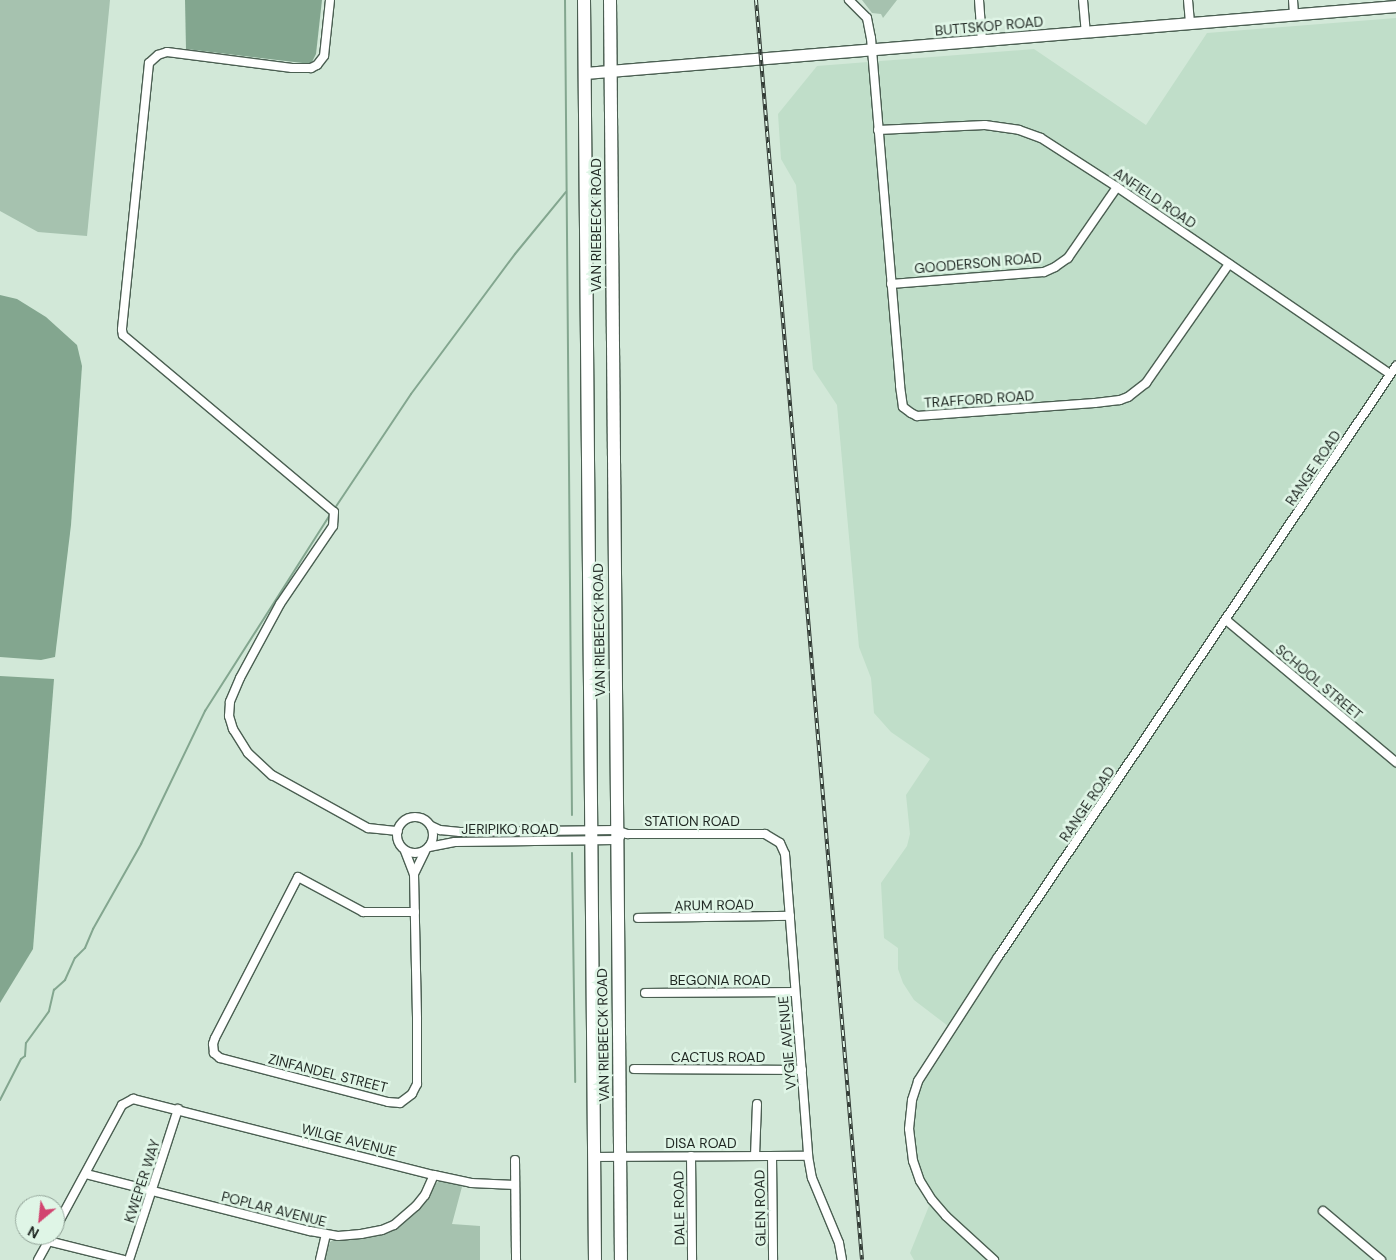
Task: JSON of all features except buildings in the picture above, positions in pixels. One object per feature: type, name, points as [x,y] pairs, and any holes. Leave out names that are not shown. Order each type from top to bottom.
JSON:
[{"type":"main road","name":"VAN RIEBEECK ROAD","points":[[584,0],[596,1260]]},
{"type":"main road","name":"VAN RIEBEECK ROAD","points":[[610,0],[620,1260]]},
{"type":"street","points":[[330,0],[324,56],[317,65],[311,68],[292,68],[167,52],[158,55],[148,63],[122,330],[123,335],[334,512],[333,526],[280,604],[240,678],[230,702],[230,716],[234,729],[248,753],[272,775],[368,828],[398,831]]},
{"type":"street","name":"TRAFFORD ROAD","points":[[849,0],[861,10],[868,22],[872,51],[891,284],[904,407],[917,416],[1095,403],[1120,400],[1128,397],[1146,383],[1229,264]]},
{"type":"street","points":[[979,0],[982,42]]},
{"type":"street","points":[[1083,0],[1086,33]]},
{"type":"street","points":[[1188,0],[1190,24]]},
{"type":"street","points":[[1293,0],[1294,15]]},
{"type":"street","name":"BUTTSKOP ROAD","points":[[585,73],[982,42],[1396,6]]},
{"type":"street","name":"ANFIELD ROAD","points":[[878,130],[985,125],[1019,130],[1052,144],[1390,374]]},
{"type":"street","name":"GOODERSON ROAD","points":[[891,284],[1044,272],[1068,258],[1117,187]]},
{"type":"street","name":"RANGE ROAD","points":[[994,1260],[946,1216],[932,1200],[920,1181],[912,1156],[909,1129],[910,1110],[918,1081],[998,957],[1396,366]]},
{"type":"street","name":"SCHOOL STREET","points":[[1226,620],[1396,762]]},
{"type":"street","points":[[414,817],[422,818],[431,826],[434,837],[427,849],[415,854],[405,850],[398,842],[398,831],[402,823],[414,817]]},
{"type":"street","name":"JERIPIKO ROAD","points":[[431,826],[440,830],[460,832],[592,835]]},
{"type":"street","name":"STATION ROAD","points":[[592,835],[760,834]]},
{"type":"street","name":"VYGIE AVENUE","points":[[760,834],[773,837],[784,850],[808,1156],[812,1178],[839,1242],[842,1260]]},
{"type":"street","name":"JERIPIKO ROAD","points":[[427,849],[454,842],[592,835]]},
{"type":"street","name":"ZINFANDEL STREET","points":[[414,874],[427,849]]},
{"type":"street","name":"ZINFANDEL STREET","points":[[405,850],[414,874],[415,912],[417,1084],[407,1099],[400,1103],[388,1102],[220,1058],[214,1053],[213,1044],[215,1038],[298,877],[363,912],[415,912]]},
{"type":"street","name":"ARUM ROAD","points":[[638,918],[790,916]]},
{"type":"street","name":"BEGONIA ROAD","points":[[645,993],[795,992]]},
{"type":"street","name":"CACTUS ROAD","points":[[634,1069],[802,1070]]},
{"type":"street","name":"WILGE AVENUE","points":[[65,1211],[124,1102],[133,1099],[434,1174],[471,1182],[515,1185]]},
{"type":"street","points":[[755,1156],[757,1104]]},
{"type":"street","name":"KWEPER WAY","points":[[128,1260],[178,1109]]},
{"type":"street","name":"DALE ROAD","points":[[691,1156],[692,1260]]},
{"type":"street","name":"GLEN ROAD","points":[[772,1156],[773,1260]]},
{"type":"street","name":"DISA ROAD","points":[[594,1157],[808,1156]]},
{"type":"street","points":[[515,1160],[516,1260]]},
{"type":"street","name":"POPLAR AVENUE","points":[[86,1174],[326,1235],[361,1234],[382,1230],[394,1225],[416,1206],[425,1195],[434,1174]]},
{"type":"street","points":[[1323,1211],[1381,1260]]},
{"type":"street","points":[[320,1260],[326,1235]]},
{"type":"street","points":[[65,1242],[124,1260]]},
{"type":"street","points":[[38,1260],[46,1245]]},
{"type":"shaded area","points":[[0,0],[110,0],[87,236],[38,232],[0,211]]},
{"type":"shaded area","points":[[185,0],[322,0],[316,54],[311,64],[186,49]]},
{"type":"shaded area","points":[[862,0],[897,0],[883,18],[881,14],[872,13]]},
{"type":"shaded area","points":[[1396,18],[1396,1260],[914,1260],[910,1253],[931,1201],[926,1193],[908,1134],[921,1072],[948,1026],[914,1000],[903,983],[898,969],[898,948],[884,938],[881,883],[907,846],[910,834],[906,795],[930,759],[891,732],[874,713],[871,678],[859,647],[837,405],[813,369],[796,185],[781,159],[778,114],[817,66],[1034,49],[1146,125],[1207,33]]},
{"type":"shaded area","points":[[0,295],[17,299],[46,317],[77,345],[82,366],[71,525],[55,657],[41,660],[0,657]]},
{"type":"shaded area","points":[[0,676],[54,679],[33,949],[0,1003]]},
{"type":"shaded area","points":[[441,1180],[463,1183],[452,1224],[480,1226],[480,1260],[324,1260],[330,1242],[335,1239],[363,1237],[380,1233],[424,1201],[435,1184]]},
{"type":"waterway","points":[[565,0],[572,815]]},
{"type":"waterway","points":[[335,508],[411,394],[515,254],[566,192]]},
{"type":"waterway","points":[[0,1100],[21,1059],[25,1056],[26,1043],[49,1011],[54,990],[65,980],[75,958],[85,948],[93,929],[141,844],[205,711],[331,513]]},
{"type":"waterway","points":[[572,853],[575,1082]]},
{"type":"railway","points":[[756,0],[862,1260]]}]
